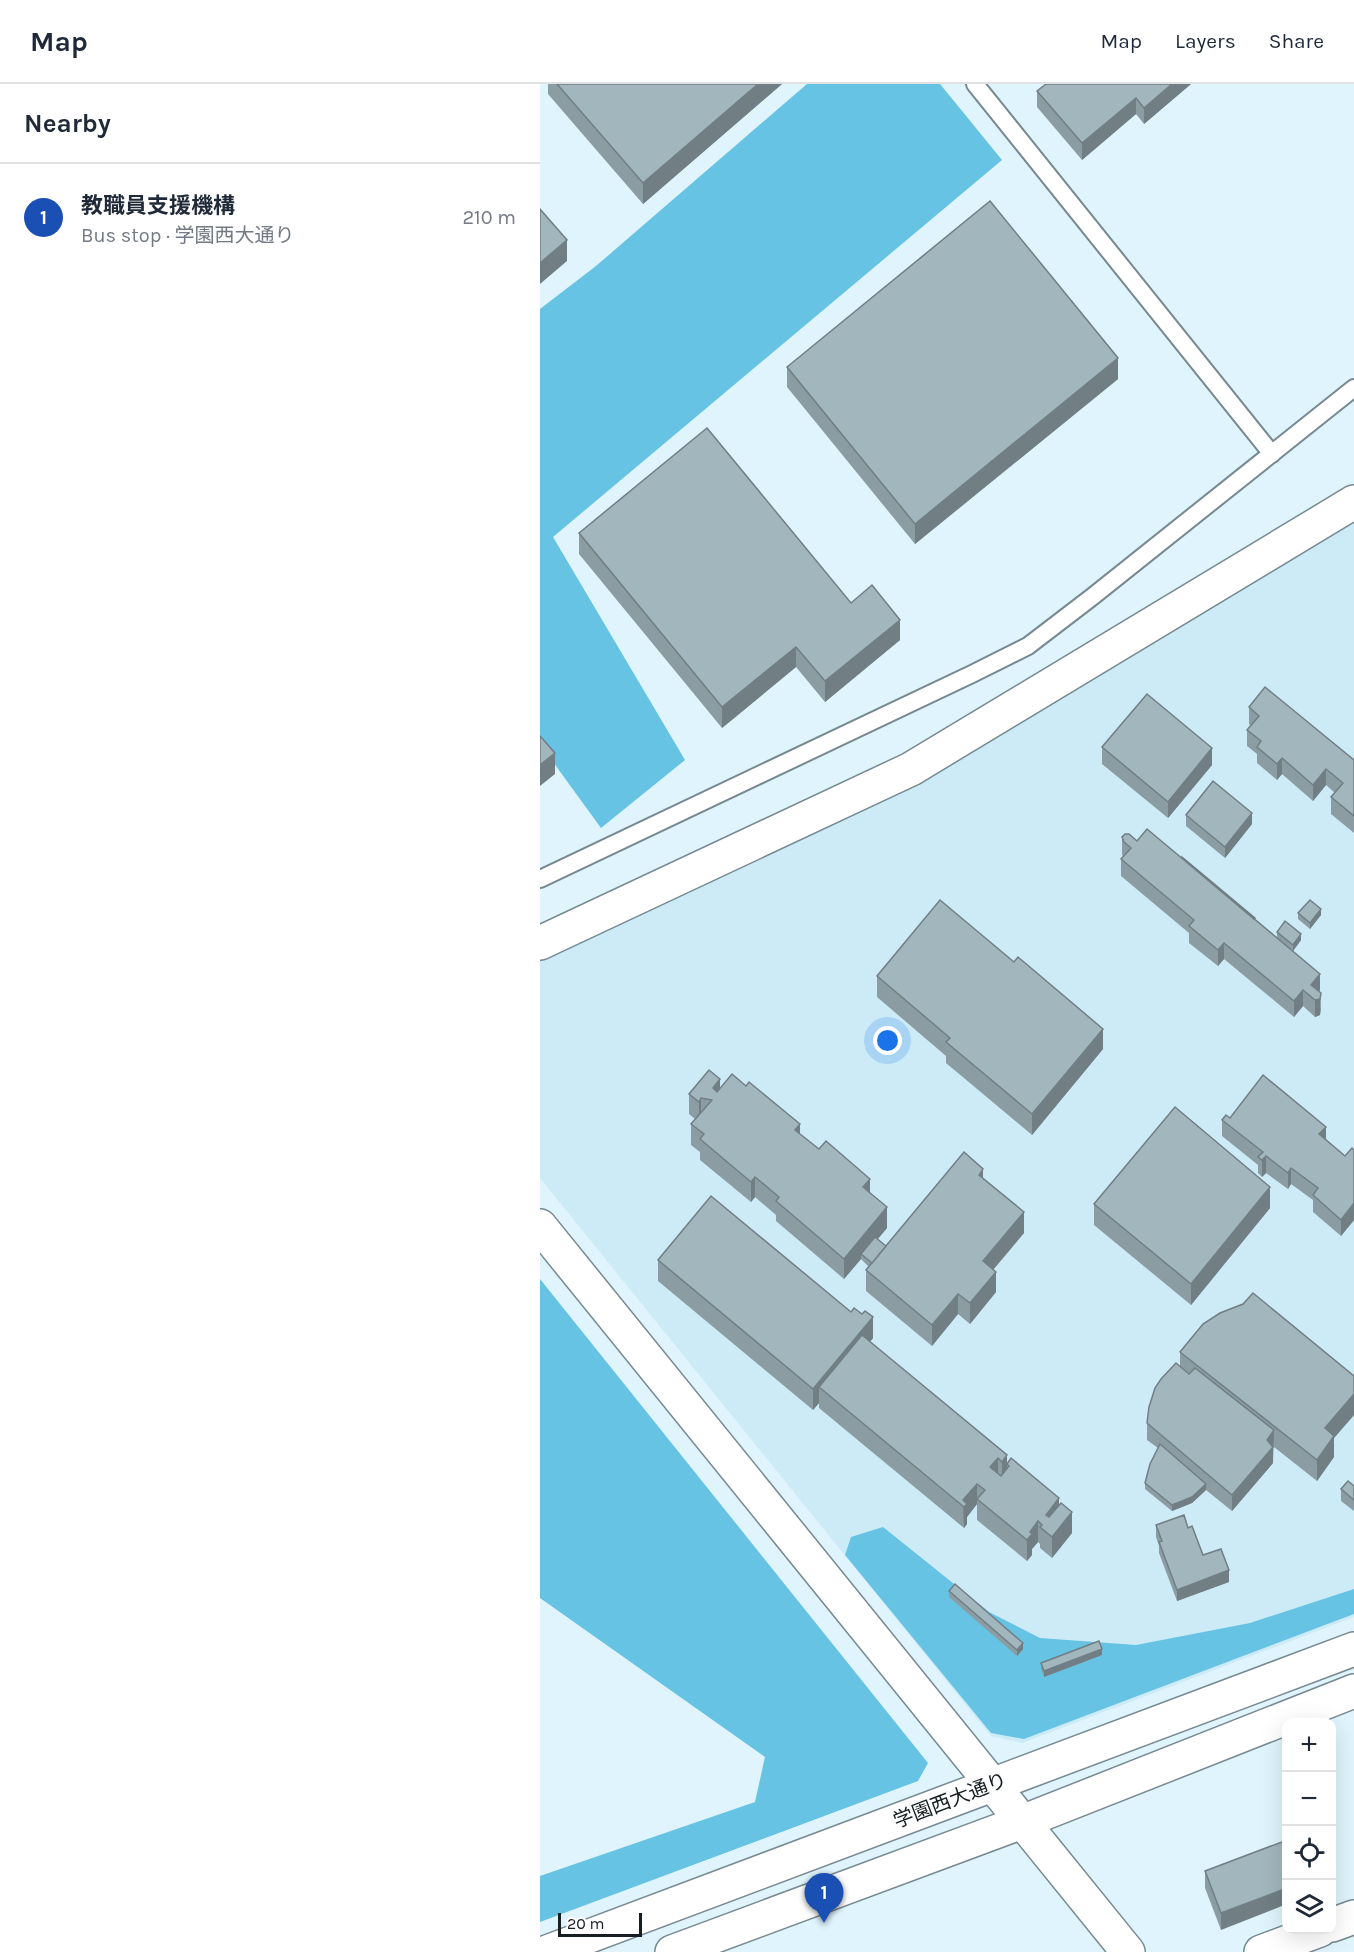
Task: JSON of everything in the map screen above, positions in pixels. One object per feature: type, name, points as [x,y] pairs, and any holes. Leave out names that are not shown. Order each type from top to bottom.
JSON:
[{"type":"main road","points":[[540,943],[911,769],[1354,502]]},
{"type":"main road","points":[[540,1226],[1128,1952]]},
{"type":"main road","name":"学園西大通り","points":[[547,1952],[1354,1649]]},
{"type":"main road","points":[[672,1952],[1022,1821],[1354,1691]]},
{"type":"main road","points":[[1336,1924],[1354,1917]]},
{"type":"main road","points":[[1261,1952],[1307,1934]]},
{"type":"lane","points":[[975,84],[1272,454]]},
{"type":"lane","points":[[540,879],[1028,646],[1354,388]]},
{"type":"shaded area","points":[[807,84],[940,84],[1002,160],[553,537],[685,760],[601,828],[540,744],[540,309],[596,266]]},
{"type":"shaded area","points":[[1354,519],[1354,1617],[1022,1743],[991,1736],[540,1178],[540,958]]},
{"type":"shaded area","points":[[540,1279],[928,1763],[918,1781],[540,1922],[540,1876],[755,1802],[765,1757],[540,1598]]},
{"type":"shaded area","points":[[883,1527],[989,1612],[1040,1638],[1136,1645],[1250,1623],[1354,1589],[1354,1614],[1024,1739],[991,1733],[845,1555],[851,1537]]},
{"type":"building","points":[[557,84],[758,84],[643,183]]},
{"type":"building","points":[[1046,84],[1172,84],[1144,108],[1136,98],[1082,143],[1037,91]]},
{"type":"building","points":[[990,201],[1118,358],[915,524],[787,367]]},
{"type":"building","points":[[540,209],[567,240],[540,263]]},
{"type":"building","points":[[707,428],[851,603],[872,585],[900,620],[825,681],[796,647],[722,707],[579,533]]},
{"type":"building","points":[[1265,687],[1354,760],[1354,816],[1331,797],[1343,783],[1326,769],[1313,785],[1282,758],[1277,764],[1257,747],[1261,741],[1247,730],[1259,716],[1249,707]]},
{"type":"building","points":[[1147,694],[1212,748],[1168,802],[1102,747]]},
{"type":"building","points":[[540,736],[555,753],[540,765]]},
{"type":"building","points":[[1213,781],[1252,813],[1225,847],[1186,815]]},
{"type":"building","points":[[1147,829],[1320,974],[1311,985],[1321,993],[1320,999],[1315,1000],[1303,990],[1294,1001],[1224,943],[1218,950],[1189,926],[1194,920],[1121,859],[1131,848],[1122,837],[1129,834],[1137,841]]},
{"type":"building","points":[[1182,857],[1255,918],[1254,919]]},
{"type":"building","points":[[940,900],[1014,962],[1018,957],[1103,1029],[1032,1114],[946,1042],[950,1038],[877,976]]},
{"type":"building","points":[[1310,900],[1321,909],[1310,923],[1298,913]]},
{"type":"building","points":[[1285,921],[1301,934],[1293,945],[1277,932]]},
{"type":"building","points":[[709,1070],[720,1079],[713,1088],[717,1092],[732,1074],[746,1086],[749,1082],[800,1124],[795,1130],[819,1149],[826,1141],[870,1179],[863,1187],[887,1207],[844,1259],[776,1201],[779,1197],[755,1177],[751,1182],[700,1139],[704,1134],[691,1124],[712,1100],[701,1098],[699,1102],[689,1094]]},
{"type":"building","points":[[1263,1075],[1326,1127],[1319,1134],[1345,1156],[1352,1148],[1354,1150],[1354,1203],[1341,1220],[1313,1195],[1318,1188],[1291,1168],[1288,1173],[1266,1156],[1262,1160],[1258,1157],[1263,1152],[1222,1120],[1226,1115],[1230,1118]]},
{"type":"building","points":[[1175,1107],[1270,1187],[1191,1284],[1094,1204]]},
{"type":"building","points":[[964,1152],[983,1169],[979,1175],[1024,1212],[983,1261],[996,1272],[970,1303],[958,1294],[932,1325],[866,1270]]},
{"type":"building","points":[[711,1196],[851,1312],[854,1308],[862,1314],[865,1311],[873,1317],[813,1389],[658,1260]]},
{"type":"building","points":[[875,1237],[886,1246],[872,1263],[861,1254]]},
{"type":"building","points":[[1253,1293],[1354,1376],[1354,1394],[1325,1428],[1334,1436],[1317,1460],[1180,1352],[1203,1324],[1220,1313],[1243,1304]]},
{"type":"building","points":[[862,1335],[1007,1455],[1002,1462],[998,1458],[990,1467],[1001,1476],[1009,1466],[1007,1464],[1011,1458],[1059,1498],[1046,1515],[1049,1517],[1061,1503],[1072,1512],[1052,1537],[1040,1527],[1042,1525],[1038,1521],[1027,1540],[977,1499],[985,1490],[977,1484],[963,1500],[967,1504],[964,1507],[819,1387]]},
{"type":"building","points":[[1176,1363],[1189,1374],[1195,1368],[1274,1430],[1267,1440],[1273,1447],[1232,1495],[1147,1423],[1155,1388]]},
{"type":"building","points":[[1160,1444],[1206,1484],[1192,1497],[1172,1505],[1145,1483],[1150,1464]]},
{"type":"building","points":[[1348,1481],[1354,1486],[1354,1500],[1341,1489]]},
{"type":"building","points":[[1184,1515],[1188,1528],[1192,1526],[1203,1555],[1221,1549],[1229,1570],[1177,1590],[1159,1542],[1162,1541],[1156,1525]]},
{"type":"building","points":[[955,1584],[1023,1643],[1017,1650],[949,1591]]},
{"type":"building","points":[[1099,1641],[1102,1649],[1044,1671],[1041,1663]]},
{"type":"building","points":[[1282,1842],[1282,1890],[1221,1913],[1205,1871]]},
{"type":"place","name":"教職員支援機構","points":[[824,1923]]}]
